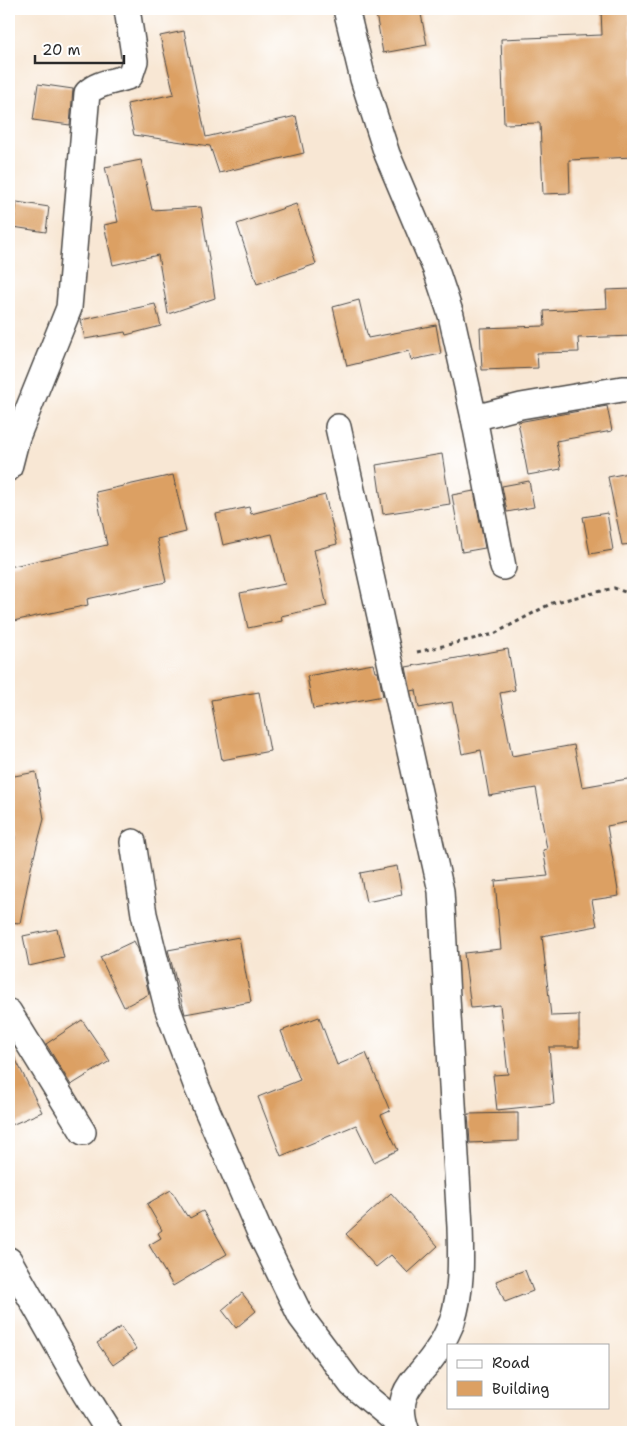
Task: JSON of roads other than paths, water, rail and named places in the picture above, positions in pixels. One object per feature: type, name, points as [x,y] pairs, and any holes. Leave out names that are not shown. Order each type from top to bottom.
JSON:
[{"type":"street","points":[[9,468],[17,437],[69,308],[87,93],[95,86],[118,81],[130,76],[135,61],[127,9]]},
{"type":"street","points":[[346,9],[363,79],[387,154],[436,270],[451,315],[474,418],[503,567]]},
{"type":"street","points":[[474,418],[521,406],[622,389],[633,389]]},
{"type":"street","points":[[338,427],[441,891],[461,1262],[458,1299],[451,1323],[438,1350],[413,1380],[405,1393],[400,1412],[406,1431]]},
{"type":"street","points":[[133,842],[144,914],[167,1007],[197,1087],[260,1233],[301,1317],[352,1384],[406,1431]]},
{"type":"street","points":[[9,1012],[84,1132]]},
{"type":"street","points":[[9,1260],[84,1392],[109,1432]]}]
